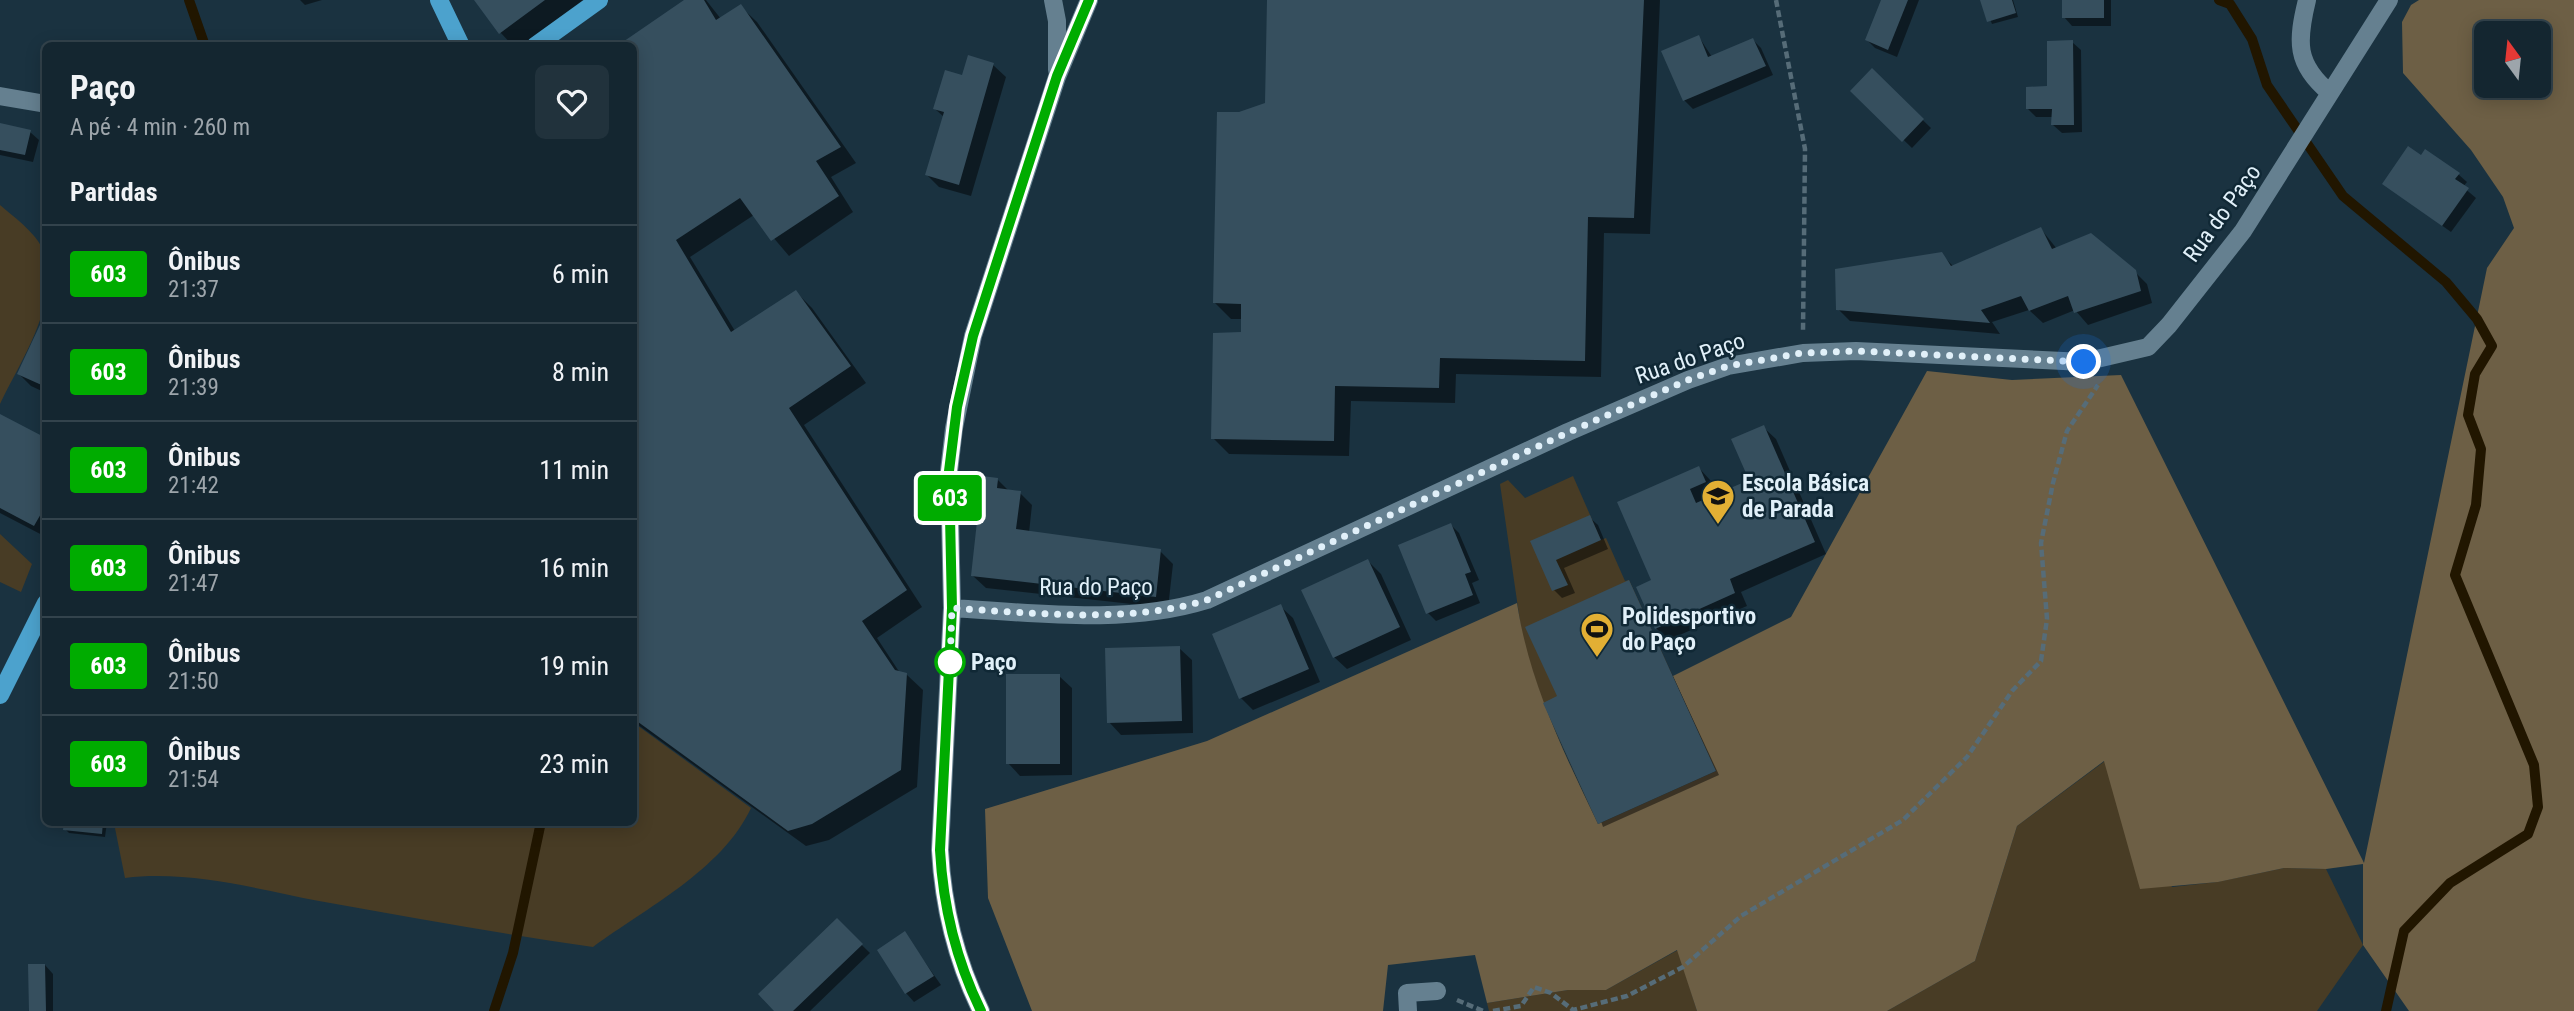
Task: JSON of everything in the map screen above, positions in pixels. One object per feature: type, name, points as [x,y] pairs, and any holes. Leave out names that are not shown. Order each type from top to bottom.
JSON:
[{"type":"main road","points":[[439,0],[459,42]]},
{"type":"main road","points":[[541,42],[599,0]]},
{"type":"main road","points":[[0,695],[42,611]]},
{"type":"street","points":[[1053,0],[1057,76]]},
{"type":"street","points":[[981,1011],[953,939],[942,880],[940,850],[952,608],[949,471],[961,386],[973,336],[1057,76],[1089,0]]},
{"type":"street","points":[[2307,0],[2299,35],[2302,56],[2313,79],[2330,93]]},
{"type":"street","name":"Rua do Paço","points":[[952,608],[1142,614],[1175,610],[1207,600],[1389,514],[1688,380],[1728,366],[1802,353],[1856,351],[2084,362],[2117,357],[2148,346],[2169,325],[2243,231],[2389,0]]},
{"type":"street","points":[[0,96],[42,103]]},
{"type":"street","points":[[1408,1011],[1408,993],[1437,991]]},
{"type":"path","points":[[1776,0],[1805,149],[1802,353]]},
{"type":"path","points":[[1493,1011],[1521,1006],[1534,987],[1551,993],[1573,1010],[1627,996],[1683,967],[1741,916],[1903,820],[1967,757],[2012,691],[2041,661],[2047,618],[2041,543],[2053,483],[2067,431],[2117,357]]},
{"type":"shaded area","points":[[2419,0],[2574,0],[2574,1011],[2409,1011],[2363,945],[2363,864],[2326,869],[2284,868],[2218,882],[2140,889],[2104,761],[2017,826],[1975,961],[1887,1011],[1697,1011],[1677,950],[1606,990],[1568,990],[1487,1003],[1475,955],[1388,965],[1383,1011],[1032,1011],[988,898],[985,809],[1207,741],[1517,603],[1539,689],[1598,824],[1716,771],[1673,676],[1791,617],[1927,371],[2012,380],[2121,375],[2364,863],[2487,268],[2514,228],[2503,197],[2471,150],[2403,73],[2402,22],[2411,5]]},
{"type":"shaded area","points":[[0,205],[27,228],[42,248],[42,315],[27,352],[0,404]]},
{"type":"shaded area","name":"Polidesportivo do Paço","points":[[1573,476],[1601,540],[1606,538],[1625,581],[1629,580],[1716,771],[1598,824],[1543,703],[1523,642],[1500,484],[1508,480],[1525,498]]},
{"type":"shaded area","points":[[0,534],[32,564],[21,592],[0,582]]},
{"type":"shaded area","points":[[637,725],[751,808],[722,850],[702,869],[593,947],[421,919],[223,882],[174,877],[125,878],[115,826],[637,826]]},
{"type":"shaded area","points":[[2105,761],[2172,887],[2217,882],[2284,868],[2326,869],[2363,945],[2317,1011],[1887,1011],[1975,961],[2017,826]]},
{"type":"shaded area","points":[[1678,950],[1697,1011],[1489,1011],[1487,1003],[1568,990],[1606,990]]},
{"type":"building","points":[[474,0],[545,0],[499,34]]},
{"type":"building","points":[[684,0],[704,0],[716,20],[741,4],[841,147],[816,161],[839,196],[771,241],[740,198],[676,240],[731,332],[796,290],[851,366],[789,408],[907,590],[862,621],[895,670],[907,673],[901,770],[812,824],[788,831],[637,721],[637,42],[623,42]]},
{"type":"building","points":[[1267,0],[1644,0],[1634,218],[1588,217],[1585,361],[1440,358],[1439,388],[1335,386],[1334,441],[1211,439],[1213,333],[1241,332],[1241,304],[1213,303],[1217,112],[1239,112],[1265,103]]},
{"type":"building","points":[[1881,0],[1908,0],[1888,50],[1865,40]]},
{"type":"building","points":[[1980,0],[2012,0],[2016,13],[1987,22]]},
{"type":"building","points":[[2062,0],[2104,0],[2104,18],[2062,18]]},
{"type":"building","points":[[1699,35],[1708,57],[1753,38],[1766,66],[1683,101],[1661,51]]},
{"type":"building","points":[[2073,40],[2074,125],[2051,125],[2052,109],[2026,109],[2026,87],[2047,86],[2047,41]]},
{"type":"building","points":[[968,55],[994,63],[959,185],[925,175],[944,112],[933,109],[945,70],[962,75]]},
{"type":"building","points":[[1872,68],[1924,119],[1902,142],[1850,91]]},
{"type":"building","points":[[0,123],[31,130],[25,155],[0,150]]},
{"type":"building","points":[[2408,146],[2421,155],[2425,149],[2460,173],[2455,179],[2469,188],[2442,226],[2382,184]]},
{"type":"building","points":[[2041,227],[2052,249],[2091,233],[2136,270],[2141,291],[2074,313],[2068,296],[2029,311],[2021,296],[1981,310],[1990,323],[1836,310],[1835,269],[1942,252],[1951,266]]},
{"type":"building","points":[[42,321],[42,385],[17,374]]},
{"type":"building","points":[[0,414],[42,436],[42,512],[34,526],[0,508]]},
{"type":"building","points":[[1764,425],[1815,542],[1730,579],[1735,593],[1655,629],[1636,587],[1651,580],[1617,502],[1699,466],[1706,482],[1690,489],[1696,503],[1749,480],[1731,439]]},
{"type":"building","points":[[982,476],[998,478],[997,488],[1021,491],[1016,529],[1161,549],[1156,597],[971,576]]},
{"type":"building","points":[[1590,515],[1601,540],[1556,560],[1568,585],[1552,591],[1530,541]]},
{"type":"building","points":[[1451,523],[1471,572],[1465,574],[1473,595],[1426,614],[1398,545]]},
{"type":"building","points":[[1368,559],[1400,627],[1333,658],[1301,590]]},
{"type":"building","name":"Polidesportivo do Paço","points":[[1629,580],[1716,771],[1598,824],[1543,703],[1557,696],[1525,627]]},
{"type":"building","points":[[1281,604],[1309,669],[1239,699],[1212,634]]},
{"type":"building","points":[[1180,646],[1182,721],[1107,723],[1105,648]]},
{"type":"building","points":[[1006,674],[1060,674],[1060,764],[1006,764]]},
{"type":"building","points":[[64,826],[103,826],[102,834],[63,830]]},
{"type":"building","points":[[837,918],[863,944],[793,1011],[774,1011],[758,994]]},
{"type":"building","points":[[905,931],[934,976],[905,994],[877,950]]},
{"type":"building","points":[[28,964],[45,964],[46,1011],[29,1011]]},
{"type":"waterway","points":[[189,0],[204,42]]},
{"type":"waterway","points":[[2219,0],[2230,4],[2252,39],[2267,85],[2343,196],[2446,282],[2477,319],[2492,346],[2475,374],[2468,415],[2481,449],[2476,505],[2455,575],[2534,765],[2538,807],[2528,834],[2450,883],[2404,931],[2386,1011]]},
{"type":"waterway","points":[[494,1011],[513,953],[540,826]]},
{"type":"bus line","name":"603","points":[[981,1011],[953,939],[942,880],[940,850],[952,608],[949,471],[961,386],[973,336],[1057,76],[1089,0]]},
{"type":"place","name":"Escola Básica de Parada","points":[[1718,526]]},
{"type":"place","name":"Polidesportivo do Paço","points":[[1597,659]]},
{"type":"place","name":"Paço","points":[[950,662]]},
{"type":"route","points":[[950,662],[952,608],[1142,614],[1175,610],[1207,600],[1569,432],[1688,380],[1728,366],[1802,353],[1856,351],[2084,362]]}]
